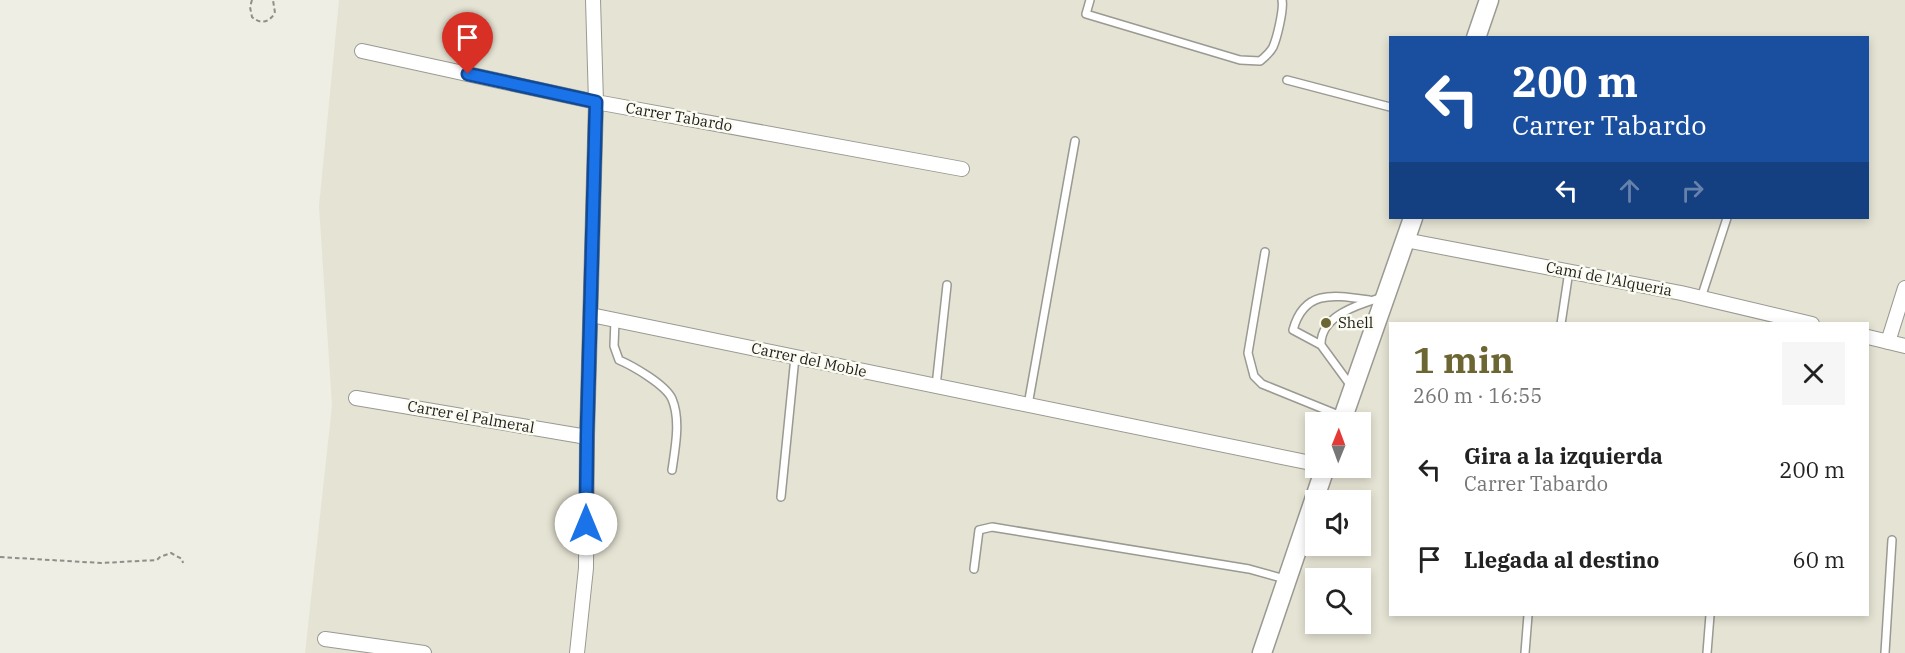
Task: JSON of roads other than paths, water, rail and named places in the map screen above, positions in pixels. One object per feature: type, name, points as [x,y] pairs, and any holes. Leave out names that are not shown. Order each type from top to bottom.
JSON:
[{"type":"street","points":[[577,653],[586,568],[587,436],[596,102],[593,0]]},
{"type":"street","points":[[1477,36],[1489,0]]},
{"type":"street","name":"Carrer Tabardo","points":[[362,51],[596,102],[962,169]]},
{"type":"street","points":[[1345,412],[1378,298],[1413,219]]},
{"type":"street","name":"Camí de l'Alqueria","points":[[1405,240],[1701,297],[1804,322]]},
{"type":"street","points":[[1888,342],[1905,288]]},
{"type":"street","name":"Carrer del Moble","points":[[591,315],[1305,462]]},
{"type":"street","points":[[1869,337],[1905,346]]},
{"type":"street","name":"Carrer el Palmeral","points":[[356,398],[587,436]]},
{"type":"street","points":[[1262,653],[1322,478]]},
{"type":"street","points":[[325,639],[424,653]]},
{"type":"lane","points":[[1090,0],[1086,14],[1240,60],[1260,61],[1267,56],[1273,46],[1283,4],[1281,0]]},
{"type":"lane","points":[[1287,80],[1389,107]]},
{"type":"lane","points":[[1028,405],[1075,141]]},
{"type":"lane","points":[[1701,297],[1727,219]]},
{"type":"lane","points":[[1265,252],[1248,353],[1254,376],[1262,384],[1324,412]]},
{"type":"lane","points":[[1561,322],[1569,271]]},
{"type":"lane","points":[[936,386],[947,285]]},
{"type":"lane","points":[[1353,389],[1321,345],[1293,330],[1303,308],[1310,302],[1342,296],[1378,298]]},
{"type":"lane","points":[[1321,345],[1321,339],[1329,322],[1356,305],[1378,298]]},
{"type":"lane","points":[[615,320],[614,346],[619,360],[643,371],[672,398],[677,432],[672,470]]},
{"type":"lane","points":[[780,497],[795,357]]},
{"type":"lane","points":[[974,569],[979,530],[992,527],[1249,569],[1287,579]]},
{"type":"lane","points":[[1885,653],[1892,540]]},
{"type":"lane","points":[[1525,653],[1528,616]]},
{"type":"lane","points":[[1707,653],[1710,616]]},
{"type":"place","name":"Shell","points":[[1326,323]]}]
